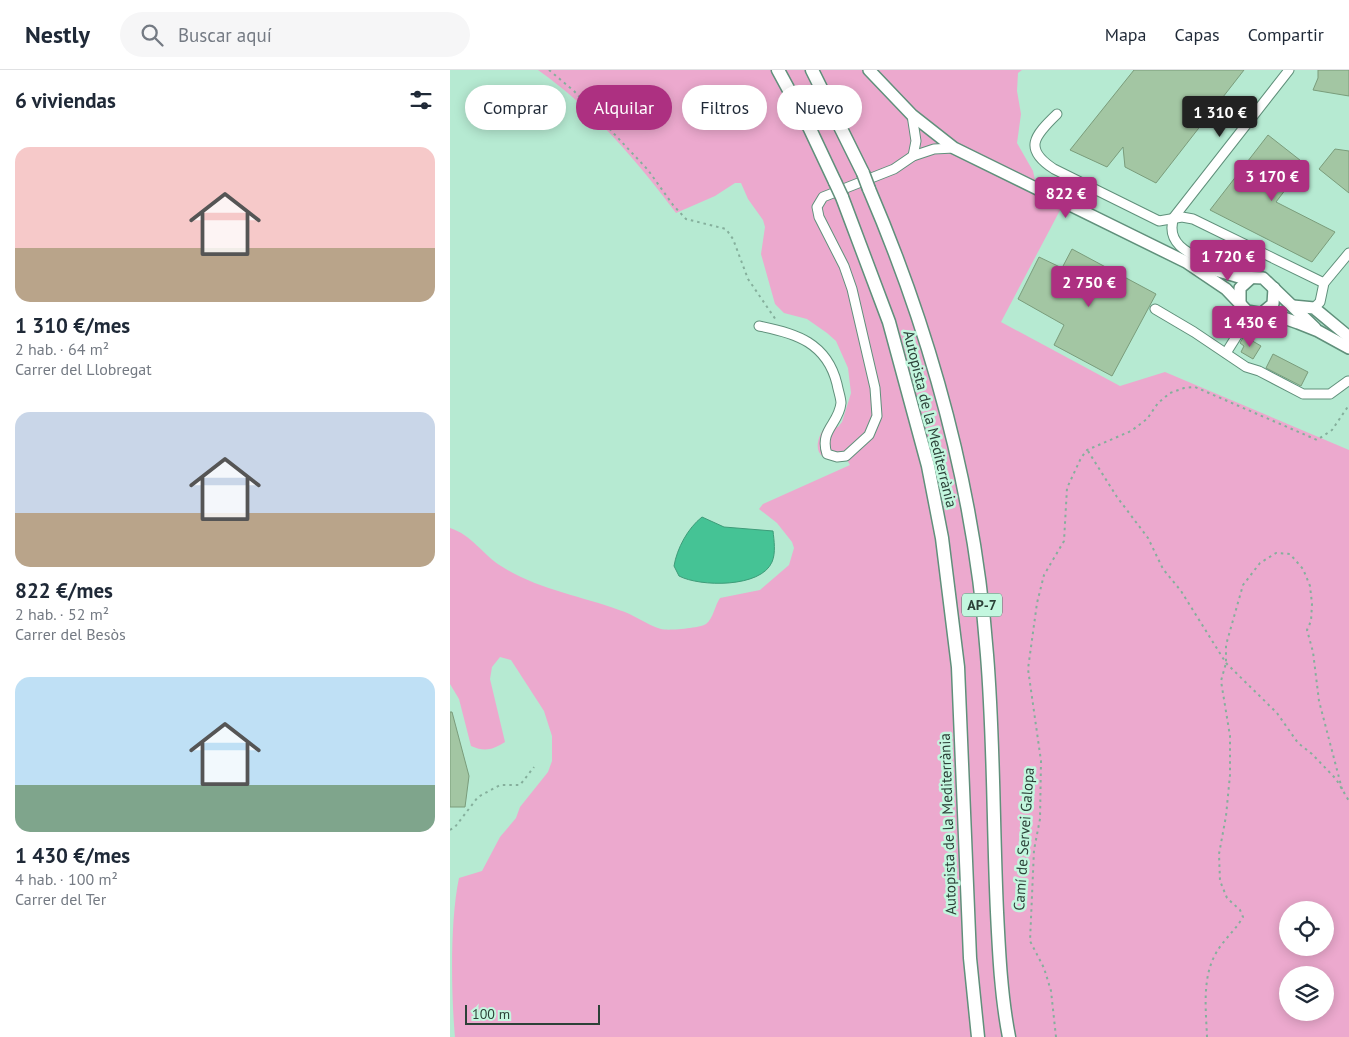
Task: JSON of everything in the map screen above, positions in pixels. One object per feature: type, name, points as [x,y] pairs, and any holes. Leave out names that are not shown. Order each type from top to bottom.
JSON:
[{"type":"highway","name":"Autopista de la Mediterrània","points":[[778,70],[810,129],[842,197],[889,322],[928,466],[942,538],[958,667],[970,958],[978,1037]]},
{"type":"highway","name":"Autopista de la Mediterrània","points":[[812,70],[870,189],[918,315],[952,440],[970,528],[988,655],[999,960],[1009,1037]]},
{"type":"main road","points":[[869,70],[912,115],[954,148],[1186,262],[1212,278],[1256,313],[1281,317],[1318,330],[1349,348]]},
{"type":"main road","points":[[1186,262],[1227,274],[1263,278],[1318,330]]},
{"type":"main road","points":[[1240,302],[1240,288],[1251,278]]},
{"type":"main road","points":[[1256,313],[1273,304],[1274,288]]},
{"type":"main road","points":[[1293,306],[1314,308],[1349,337]]},
{"type":"street","points":[[1227,274],[1186,253],[1178,246],[1171,225],[1173,219],[1289,70]]},
{"type":"street","points":[[1057,114],[1040,132],[1034,142],[1035,153],[1040,160],[1159,221],[1193,219],[1324,283]]},
{"type":"street","points":[[912,115],[916,141],[913,156]]},
{"type":"street","points":[[759,326],[785,331],[805,339],[833,368],[841,403],[836,418],[826,432],[824,446],[827,454],[837,457],[846,456],[870,435],[877,416],[875,388],[852,289],[844,266],[819,217],[817,207],[823,197],[894,169],[913,156],[934,149],[954,148]]},
{"type":"street","points":[[1314,308],[1320,302],[1324,283],[1349,252]]},
{"type":"street","points":[[1155,310],[1194,332],[1246,367],[1259,371],[1303,394],[1330,394],[1348,382]]},
{"type":"street","points":[[1226,354],[1256,313]]},
{"type":"path","points":[[549,70],[574,91],[648,170],[673,205],[686,219],[726,229],[733,239],[748,280],[785,331]]},
{"type":"path","points":[[1349,405],[1332,430],[1317,440],[1195,387],[1184,388],[1164,398],[1147,419],[1131,431],[1088,450],[1116,497],[1148,538],[1163,569],[1181,591],[1226,663],[1278,712],[1298,743],[1336,778],[1349,800]]},
{"type":"path","name":"Camí de Servei Galopa","points":[[1056,1037],[1051,991],[1030,941],[1034,850],[1040,819],[1041,761],[1028,669],[1037,603],[1044,575],[1064,541],[1067,488],[1077,464],[1088,450]]},
{"type":"path","points":[[1208,1037],[1205,1002],[1209,970],[1215,955],[1243,917],[1240,910],[1227,898],[1220,881],[1219,854],[1226,816],[1230,775],[1230,736],[1222,681],[1226,663],[1226,645],[1243,585],[1260,563],[1276,553],[1290,554],[1303,569],[1310,586],[1311,621],[1307,630],[1313,652],[1319,701],[1342,789]]},
{"type":"path","points":[[450,830],[455,827],[478,797],[500,785],[520,785],[534,767]]},
{"type":"shaded area","points":[[538,70],[1022,70],[1018,73],[1017,91],[1021,114],[1017,143],[1033,171],[1035,180],[1067,197],[1001,322],[1120,386],[1165,372],[1349,450],[1349,1037],[455,1037],[452,956],[454,914],[459,878],[482,871],[500,837],[516,818],[520,807],[548,772],[552,761],[552,736],[544,711],[511,660],[500,657],[492,667],[490,679],[505,742],[488,749],[471,746],[459,699],[450,684],[450,528],[465,535],[501,566],[529,581],[624,612],[661,629],[691,628],[708,622],[720,598],[760,590],[789,565],[794,548],[792,542],[777,523],[759,509],[763,504],[850,465],[847,460],[837,461],[824,457],[818,448],[818,441],[826,425],[838,427],[842,422],[851,393],[848,368],[836,341],[827,333],[807,319],[784,313],[775,304],[761,254],[765,227],[763,220],[748,199],[741,183],[735,183],[715,196],[676,213],[646,174],[607,130],[672,130],[672,85],[576,85],[576,100],[566,92],[566,85],[558,85]]},
{"type":"shaded area","points":[[702,517],[724,527],[773,531],[773,558],[766,571],[756,577],[729,583],[701,582],[679,576],[674,566],[678,552],[688,533]]},
{"type":"building","points":[[1134,70],[1244,70],[1156,183],[1125,167],[1123,147],[1107,167],[1070,150]]},
{"type":"building","points":[[1318,70],[1349,70],[1349,96],[1313,90],[1318,78]]},
{"type":"building","points":[[1268,135],[1305,164],[1276,202],[1335,232],[1312,262],[1210,210]]},
{"type":"building","points":[[1335,149],[1349,151],[1349,193],[1319,169]]},
{"type":"building","points":[[1072,249],[1156,294],[1112,376],[1054,345],[1064,325],[1018,299],[1039,257],[1062,268]]},
{"type":"building","points":[[1244,336],[1261,346],[1253,359],[1241,352],[1244,346],[1240,343]]},
{"type":"building","points":[[1273,354],[1308,372],[1301,386],[1266,368]]},
{"type":"building","points":[[450,712],[452,712],[469,776],[465,807],[450,807]]}]
